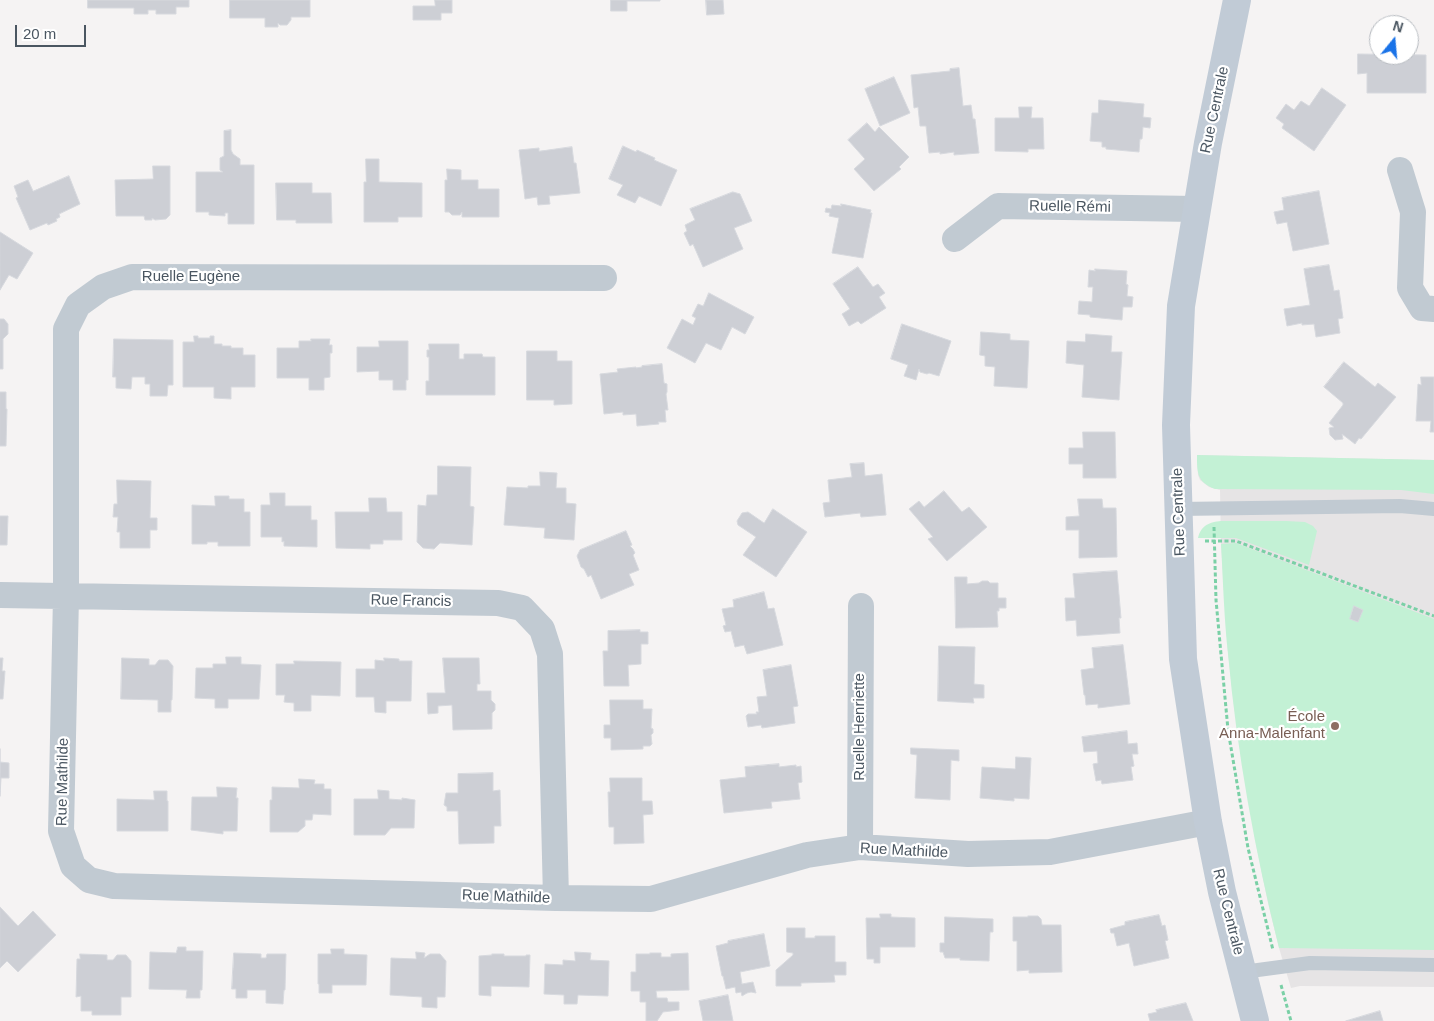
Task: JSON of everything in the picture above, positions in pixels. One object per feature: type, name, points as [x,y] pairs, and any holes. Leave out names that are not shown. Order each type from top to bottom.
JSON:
[{"type":"street","name":"Rue Centrale","points":[[1238,0],[1208,143],[1181,306],[1176,425],[1183,659],[1208,822],[1222,892],[1255,1021]]},
{"type":"street","points":[[1400,170],[1413,212],[1410,288],[1422,308],[1434,309]]},
{"type":"street","name":"Ruelle Rémi","points":[[955,239],[998,206],[1196,209]]},
{"type":"street","name":"Ruelle Eugène","points":[[66,596],[66,329],[78,305],[103,287],[132,277],[604,278]]},
{"type":"street","name":"Rue Francis","points":[[0,595],[498,602],[522,608],[542,628],[550,654],[556,898]]},
{"type":"street","name":"Rue Mathilde","points":[[66,596],[61,831],[73,866],[89,880],[114,886],[651,899],[807,855],[860,847],[968,854],[1050,852],[1208,822]]},
{"type":"street","name":"Ruelle Henriette","points":[[860,847],[861,606]]},
{"type":"lane","points":[[1178,509],[1400,506],[1434,509]]},
{"type":"lane","points":[[1243,972],[1310,963],[1434,965]]},
{"type":"path","points":[[1214,541],[1216,600],[1228,730],[1248,848],[1291,1021]]},
{"type":"path","points":[[1180,542],[1236,541],[1434,616]]},
{"type":"shaded area","name":"École Anna-Malenfant","points":[[1197,455],[1434,460],[1434,987],[1300,986],[1291,988],[1268,903],[1256,844],[1234,705],[1228,653],[1221,544],[1220,490],[1209,487],[1200,480]]},
{"type":"green space","points":[[1197,455],[1434,460],[1434,494],[1401,490],[1215,489],[1201,480],[1197,467]]},
{"type":"green space","points":[[1221,521],[1305,522],[1313,526],[1317,531],[1309,565],[1236,538],[1198,538],[1201,530],[1206,525]]},
{"type":"green space","name":"École Anna-Malenfant","points":[[1236,543],[1434,619],[1434,950],[1279,948],[1248,802],[1232,691],[1221,544]]},
{"type":"building","points":[[88,0],[189,0],[189,7],[176,7],[176,14],[156,14],[156,10],[148,10],[148,14],[134,14],[134,8],[88,8]]},
{"type":"building","points":[[230,0],[310,0],[310,17],[291,17],[287,25],[280,25],[278,23],[278,27],[265,27],[265,18],[230,18]]},
{"type":"building","points":[[435,0],[452,0],[452,13],[441,13],[441,20],[413,20],[413,6],[435,6]]},
{"type":"building","points":[[611,0],[660,1],[627,1],[627,11],[611,11]]},
{"type":"building","points":[[706,0],[723,0],[724,14],[707,15]]},
{"type":"building","points":[[1358,54],[1369,54],[1369,65],[1419,65],[1419,55],[1426,55],[1426,93],[1367,93],[1367,73],[1358,74]]},
{"type":"building","points":[[959,68],[963,106],[971,105],[973,119],[975,119],[979,153],[954,155],[954,152],[929,153],[926,126],[920,126],[918,107],[914,108],[911,75],[950,71],[950,69]]},
{"type":"building","points":[[894,77],[910,113],[880,126],[865,89]]},
{"type":"building","points":[[1322,88],[1346,105],[1314,151],[1282,128],[1284,124],[1276,118],[1286,104],[1294,110],[1301,101],[1309,106]]},
{"type":"building","points":[[1099,100],[1144,104],[1143,117],[1151,118],[1150,128],[1143,127],[1139,152],[1106,149],[1106,147],[1102,147],[1102,142],[1090,141],[1092,113],[1098,113]]},
{"type":"building","points":[[1019,107],[1032,107],[1031,118],[1043,118],[1044,149],[1028,149],[1028,152],[995,151],[995,118],[1019,118]]},
{"type":"building","points":[[867,123],[875,132],[879,127],[909,157],[899,167],[901,169],[874,191],[854,169],[865,159],[848,140]]},
{"type":"building","points":[[231,130],[231,150],[240,159],[240,165],[254,165],[254,224],[228,224],[228,213],[225,213],[225,216],[209,215],[209,212],[196,212],[196,172],[223,172],[220,170],[220,158],[224,156],[224,131]]},
{"type":"building","points":[[623,146],[655,158],[654,160],[677,170],[661,206],[639,196],[635,203],[617,195],[623,185],[609,179]]},
{"type":"building","points":[[572,147],[580,193],[549,196],[550,204],[538,205],[537,197],[525,199],[519,150],[539,148],[539,151]]},
{"type":"building","points":[[366,159],[379,159],[379,182],[422,183],[422,217],[398,217],[398,222],[364,222]]},
{"type":"building","points":[[153,166],[170,166],[170,215],[166,219],[155,220],[152,218],[152,220],[145,220],[144,216],[116,216],[115,180],[153,179]]},
{"type":"building","points":[[447,169],[461,170],[461,180],[478,180],[478,189],[499,189],[499,217],[462,217],[462,212],[460,215],[452,215],[449,212],[445,212]]},
{"type":"building","points":[[69,176],[80,204],[59,214],[60,217],[56,219],[57,221],[30,230],[16,198],[18,197],[14,186],[28,180],[33,191]]},
{"type":"building","points":[[276,183],[312,183],[312,193],[331,193],[332,223],[296,223],[296,220],[277,220]]},
{"type":"building","points":[[1319,191],[1329,244],[1293,251],[1287,222],[1277,224],[1274,212],[1284,210],[1282,198]]},
{"type":"building","points":[[733,192],[740,194],[752,221],[734,228],[743,249],[703,267],[693,244],[690,246],[684,233],[687,231],[685,225],[695,220],[690,209]]},
{"type":"building","points":[[841,204],[871,210],[863,258],[832,253],[839,218],[829,216],[830,213],[825,212],[826,208],[831,209],[832,205],[841,206]]},
{"type":"building","points":[[0,232],[33,253],[17,279],[9,275],[0,290]]},
{"type":"building","points":[[1329,265],[1334,291],[1339,290],[1343,318],[1338,319],[1340,333],[1316,337],[1314,324],[1302,325],[1302,323],[1287,326],[1284,309],[1310,305],[1304,269]]},
{"type":"building","points":[[858,267],[873,287],[878,284],[885,293],[879,297],[886,308],[861,324],[858,321],[849,326],[842,314],[850,309],[833,284]]},
{"type":"building","points":[[1095,269],[1127,271],[1127,296],[1133,297],[1132,307],[1123,307],[1122,320],[1078,314],[1079,301],[1092,302],[1093,287],[1088,287],[1089,270],[1095,271]]},
{"type":"building","points":[[709,293],[754,317],[745,334],[732,327],[721,350],[706,343],[695,363],[667,348],[682,319],[693,325],[696,318],[692,316],[698,304],[703,306]]},
{"type":"building","points":[[0,319],[4,319],[8,324],[8,334],[3,339],[3,369],[0,369]]},
{"type":"building","points":[[902,324],[951,341],[939,376],[920,372],[919,369],[916,380],[904,376],[908,365],[891,359]]},
{"type":"building","points":[[981,332],[1010,334],[1010,340],[1029,341],[1027,388],[994,386],[995,367],[985,366],[985,356],[980,355]]},
{"type":"building","points":[[1086,334],[1112,336],[1111,352],[1122,352],[1119,400],[1082,397],[1084,365],[1066,363],[1067,341],[1085,342]]},
{"type":"building","points":[[194,336],[210,338],[210,336],[214,336],[214,344],[231,346],[231,348],[243,348],[243,355],[255,355],[255,387],[231,387],[231,399],[214,398],[214,387],[183,387],[183,342],[194,342]]},
{"type":"building","points":[[114,339],[173,340],[173,385],[168,385],[167,396],[150,396],[150,384],[145,384],[145,377],[132,377],[131,389],[116,388],[116,377],[113,377]]},
{"type":"building","points":[[311,339],[330,339],[329,345],[332,345],[330,377],[324,378],[324,390],[309,390],[309,378],[277,378],[277,348],[299,348],[299,341],[311,341]]},
{"type":"building","points":[[379,341],[408,341],[408,380],[406,380],[406,390],[393,390],[393,380],[379,380],[379,371],[357,372],[357,347],[379,347]]},
{"type":"building","points":[[429,344],[459,344],[459,359],[464,359],[464,354],[482,354],[483,357],[495,357],[495,395],[426,395],[426,381],[429,381],[429,357],[427,357],[427,350],[429,350]]},
{"type":"building","points":[[527,351],[557,351],[557,361],[572,361],[572,404],[554,405],[554,400],[527,400]]},
{"type":"building","points":[[1344,362],[1375,387],[1378,383],[1396,397],[1355,444],[1342,434],[1343,439],[1335,440],[1330,435],[1329,428],[1334,427],[1329,423],[1343,403],[1324,387]]},
{"type":"building","points":[[662,364],[664,383],[667,384],[668,410],[665,410],[666,422],[637,426],[636,414],[623,415],[623,412],[604,414],[600,374],[618,372],[617,369]]},
{"type":"building","points":[[1421,377],[1434,377],[1434,432],[1430,432],[1431,421],[1416,421],[1418,384],[1421,385]]},
{"type":"building","points":[[0,392],[6,392],[6,446],[0,446]]},
{"type":"building","points":[[1083,432],[1115,432],[1116,478],[1083,478],[1083,464],[1069,464],[1069,448],[1083,448]]},
{"type":"building","points":[[864,463],[865,476],[882,474],[886,515],[861,517],[860,513],[825,517],[823,503],[830,502],[828,480],[852,477],[850,464]]},
{"type":"building","points":[[438,466],[471,467],[470,506],[474,507],[472,545],[440,543],[434,549],[423,548],[417,542],[418,505],[426,506],[427,495],[437,495]]},
{"type":"building","points":[[540,472],[557,473],[556,488],[566,488],[566,503],[576,504],[574,540],[544,538],[545,528],[504,525],[507,487],[528,488],[528,486],[540,486]]},
{"type":"building","points":[[117,480],[151,481],[150,518],[157,518],[157,530],[150,530],[150,548],[120,548],[120,532],[117,532],[118,517],[113,517],[114,504],[117,504]]},
{"type":"building","points":[[944,491],[962,512],[969,507],[987,527],[947,561],[928,539],[933,537],[909,509],[919,501],[924,507]]},
{"type":"building","points":[[270,493],[285,493],[285,506],[311,506],[311,520],[317,520],[317,547],[284,546],[282,537],[261,537],[261,505],[270,505]]},
{"type":"building","points":[[215,496],[229,496],[229,499],[244,499],[244,512],[250,512],[250,546],[218,546],[218,542],[192,544],[192,505],[215,506]]},
{"type":"building","points":[[369,498],[386,498],[387,512],[402,512],[402,540],[383,540],[383,544],[370,544],[370,549],[336,548],[335,512],[369,512]]},
{"type":"building","points":[[1078,499],[1102,499],[1103,508],[1116,508],[1117,557],[1079,558],[1079,530],[1066,530],[1066,517],[1079,516]]},
{"type":"building","points":[[773,509],[807,532],[776,577],[743,555],[756,537],[738,525],[737,521],[742,513],[748,512],[764,523]]},
{"type":"building","points":[[0,516],[8,516],[7,545],[0,545]]},
{"type":"building","points":[[626,531],[632,545],[630,546],[635,553],[633,555],[639,570],[629,574],[634,585],[601,599],[591,575],[588,577],[581,567],[577,556],[580,550]]},
{"type":"building","points":[[1117,571],[1121,618],[1119,618],[1120,633],[1077,636],[1076,620],[1066,621],[1065,598],[1075,598],[1073,574]]},
{"type":"building","points":[[955,577],[967,577],[967,584],[982,581],[998,583],[998,598],[1006,598],[1006,608],[999,608],[999,611],[997,611],[998,627],[956,628]]},
{"type":"building","points":[[764,592],[768,609],[774,608],[783,645],[747,654],[744,645],[735,647],[731,631],[725,632],[723,626],[726,625],[722,609],[734,607],[733,600]]},
{"type":"building","points":[[1354,606],[1363,610],[1358,622],[1350,619]]},
{"type":"building","points":[[640,630],[640,632],[648,632],[648,644],[641,644],[641,664],[628,665],[629,686],[604,686],[603,651],[608,651],[608,631]]},
{"type":"building","points":[[1123,645],[1130,704],[1098,708],[1098,704],[1086,705],[1081,670],[1094,668],[1092,648]]},
{"type":"building","points":[[939,646],[975,647],[974,684],[984,685],[984,698],[973,698],[974,703],[938,701]]},
{"type":"building","points":[[226,657],[241,657],[241,664],[261,665],[259,699],[228,699],[228,708],[215,708],[215,699],[195,698],[196,668],[213,668],[213,664],[226,664]]},
{"type":"building","points":[[0,658],[3,658],[2,671],[5,671],[3,699],[0,699]]},
{"type":"building","points":[[122,658],[149,659],[149,665],[155,665],[159,660],[168,660],[173,666],[171,712],[158,712],[158,700],[121,699]]},
{"type":"building","points":[[384,658],[412,661],[411,701],[386,701],[386,713],[375,712],[374,697],[356,697],[356,669],[375,669],[375,660],[384,661]]},
{"type":"building","points":[[443,658],[479,658],[480,684],[477,684],[477,691],[491,691],[491,700],[495,704],[495,710],[492,713],[492,729],[453,730],[452,705],[438,706],[438,713],[428,714],[427,693],[445,693]]},
{"type":"building","points":[[294,661],[341,662],[340,696],[311,695],[311,711],[294,711],[294,703],[284,702],[285,695],[276,695],[276,664],[294,664]]},
{"type":"building","points":[[791,665],[798,706],[793,707],[795,723],[762,728],[761,725],[748,727],[746,716],[759,712],[757,697],[767,696],[763,670]]},
{"type":"building","points":[[610,700],[643,700],[643,709],[652,709],[651,728],[653,733],[650,746],[643,746],[643,749],[611,750],[611,738],[604,738],[604,725],[610,725]]},
{"type":"building","points":[[1127,731],[1128,744],[1137,743],[1138,754],[1132,754],[1134,766],[1131,767],[1133,780],[1102,784],[1101,780],[1096,781],[1093,764],[1098,763],[1097,751],[1084,752],[1082,737]]},
{"type":"building","points":[[911,748],[959,750],[959,761],[951,760],[950,800],[915,798],[917,755],[911,754]]},
{"type":"building","points":[[1016,757],[1031,758],[1029,799],[1014,798],[1014,801],[980,798],[982,767],[1015,769]]},
{"type":"building","points":[[0,762],[9,763],[9,778],[1,778],[0,796]]},
{"type":"building","points":[[779,764],[779,767],[801,766],[802,782],[798,783],[800,799],[771,802],[772,808],[724,813],[720,780],[746,777],[745,767]]},
{"type":"building","points":[[493,773],[493,791],[500,790],[501,826],[494,826],[494,843],[459,844],[458,811],[447,811],[447,807],[444,805],[446,793],[458,793],[458,774]]},
{"type":"building","points":[[610,778],[642,778],[642,801],[652,801],[653,814],[643,815],[644,843],[614,844],[614,827],[609,827],[608,792],[610,792]]},
{"type":"building","points":[[299,779],[315,780],[314,784],[324,784],[324,789],[331,789],[331,815],[313,814],[312,820],[305,820],[305,826],[298,832],[270,832],[272,787],[299,788]]},
{"type":"building","points":[[217,787],[237,788],[237,831],[223,831],[223,834],[191,830],[192,797],[217,797]]},
{"type":"building","points":[[378,790],[389,791],[389,799],[415,800],[414,828],[391,828],[385,835],[354,835],[354,799],[378,799]]},
{"type":"building","points":[[154,791],[167,791],[168,831],[117,831],[117,799],[154,800]]},
{"type":"building","points":[[0,907],[18,926],[33,911],[56,935],[18,972],[7,961],[0,968]]},
{"type":"building","points":[[880,914],[891,914],[891,917],[915,918],[915,947],[880,947],[880,963],[874,963],[874,959],[867,959],[866,918],[880,918]]},
{"type":"building","points":[[1159,915],[1162,926],[1165,925],[1168,940],[1165,941],[1169,958],[1134,966],[1129,943],[1117,946],[1114,933],[1111,933],[1110,929],[1125,925],[1125,922]]},
{"type":"building","points":[[1038,916],[1041,919],[1042,925],[1061,925],[1062,972],[1029,973],[1029,970],[1017,971],[1017,941],[1013,941],[1013,917]]},
{"type":"building","points":[[945,917],[993,919],[993,932],[990,932],[989,961],[945,958],[943,952],[940,952],[940,943],[944,943]]},
{"type":"building","points":[[787,928],[805,928],[805,938],[835,936],[835,962],[846,962],[846,975],[834,975],[835,982],[801,983],[801,986],[776,986],[776,970],[793,955],[793,953],[787,952]]},
{"type":"building","points":[[764,934],[770,966],[740,972],[742,984],[753,982],[756,993],[751,992],[742,996],[741,992],[736,993],[735,987],[726,989],[716,946],[728,943],[728,941]]},
{"type":"building","points":[[178,947],[186,947],[186,951],[203,951],[200,998],[186,998],[187,990],[149,989],[150,952],[176,953]]},
{"type":"building","points":[[331,949],[344,949],[344,954],[367,955],[366,985],[332,985],[332,993],[319,993],[318,954],[331,954]]},
{"type":"building","points":[[416,952],[425,953],[424,958],[430,954],[440,954],[446,961],[445,997],[437,997],[437,1008],[422,1007],[422,997],[390,995],[391,958],[416,959]]},
{"type":"building","points":[[575,952],[591,953],[590,960],[609,961],[608,996],[578,995],[577,1004],[564,1004],[564,995],[544,994],[545,964],[563,965],[563,960],[575,961]]},
{"type":"building","points":[[234,953],[261,954],[261,958],[266,958],[267,954],[286,954],[283,1004],[266,1003],[266,990],[247,990],[247,998],[236,998],[236,989],[232,989]]},
{"type":"building","points":[[661,953],[661,957],[671,957],[671,954],[688,953],[689,990],[656,991],[657,998],[667,998],[668,1002],[679,1002],[679,1010],[663,1012],[657,1021],[646,1021],[646,1002],[640,1002],[640,991],[631,991],[631,972],[636,972],[636,954]]},
{"type":"building","points":[[80,954],[107,955],[107,960],[113,960],[117,955],[126,955],[131,961],[131,997],[121,997],[121,1015],[92,1015],[92,1011],[81,1011],[81,996],[76,997],[77,959],[80,959]]},
{"type":"building","points":[[504,954],[504,956],[530,955],[529,987],[491,986],[491,996],[479,995],[479,956]]},
{"type":"building","points":[[728,995],[733,1021],[703,1021],[699,1001]]},
{"type":"building","points":[[1186,1003],[1193,1021],[1150,1021],[1148,1014],[1157,1012],[1156,1010]]},
{"type":"building","points":[[1380,1011],[1383,1021],[1346,1021]]},
{"type":"place","name":"École Anna-Malenfant","points":[[1335,726]]}]
